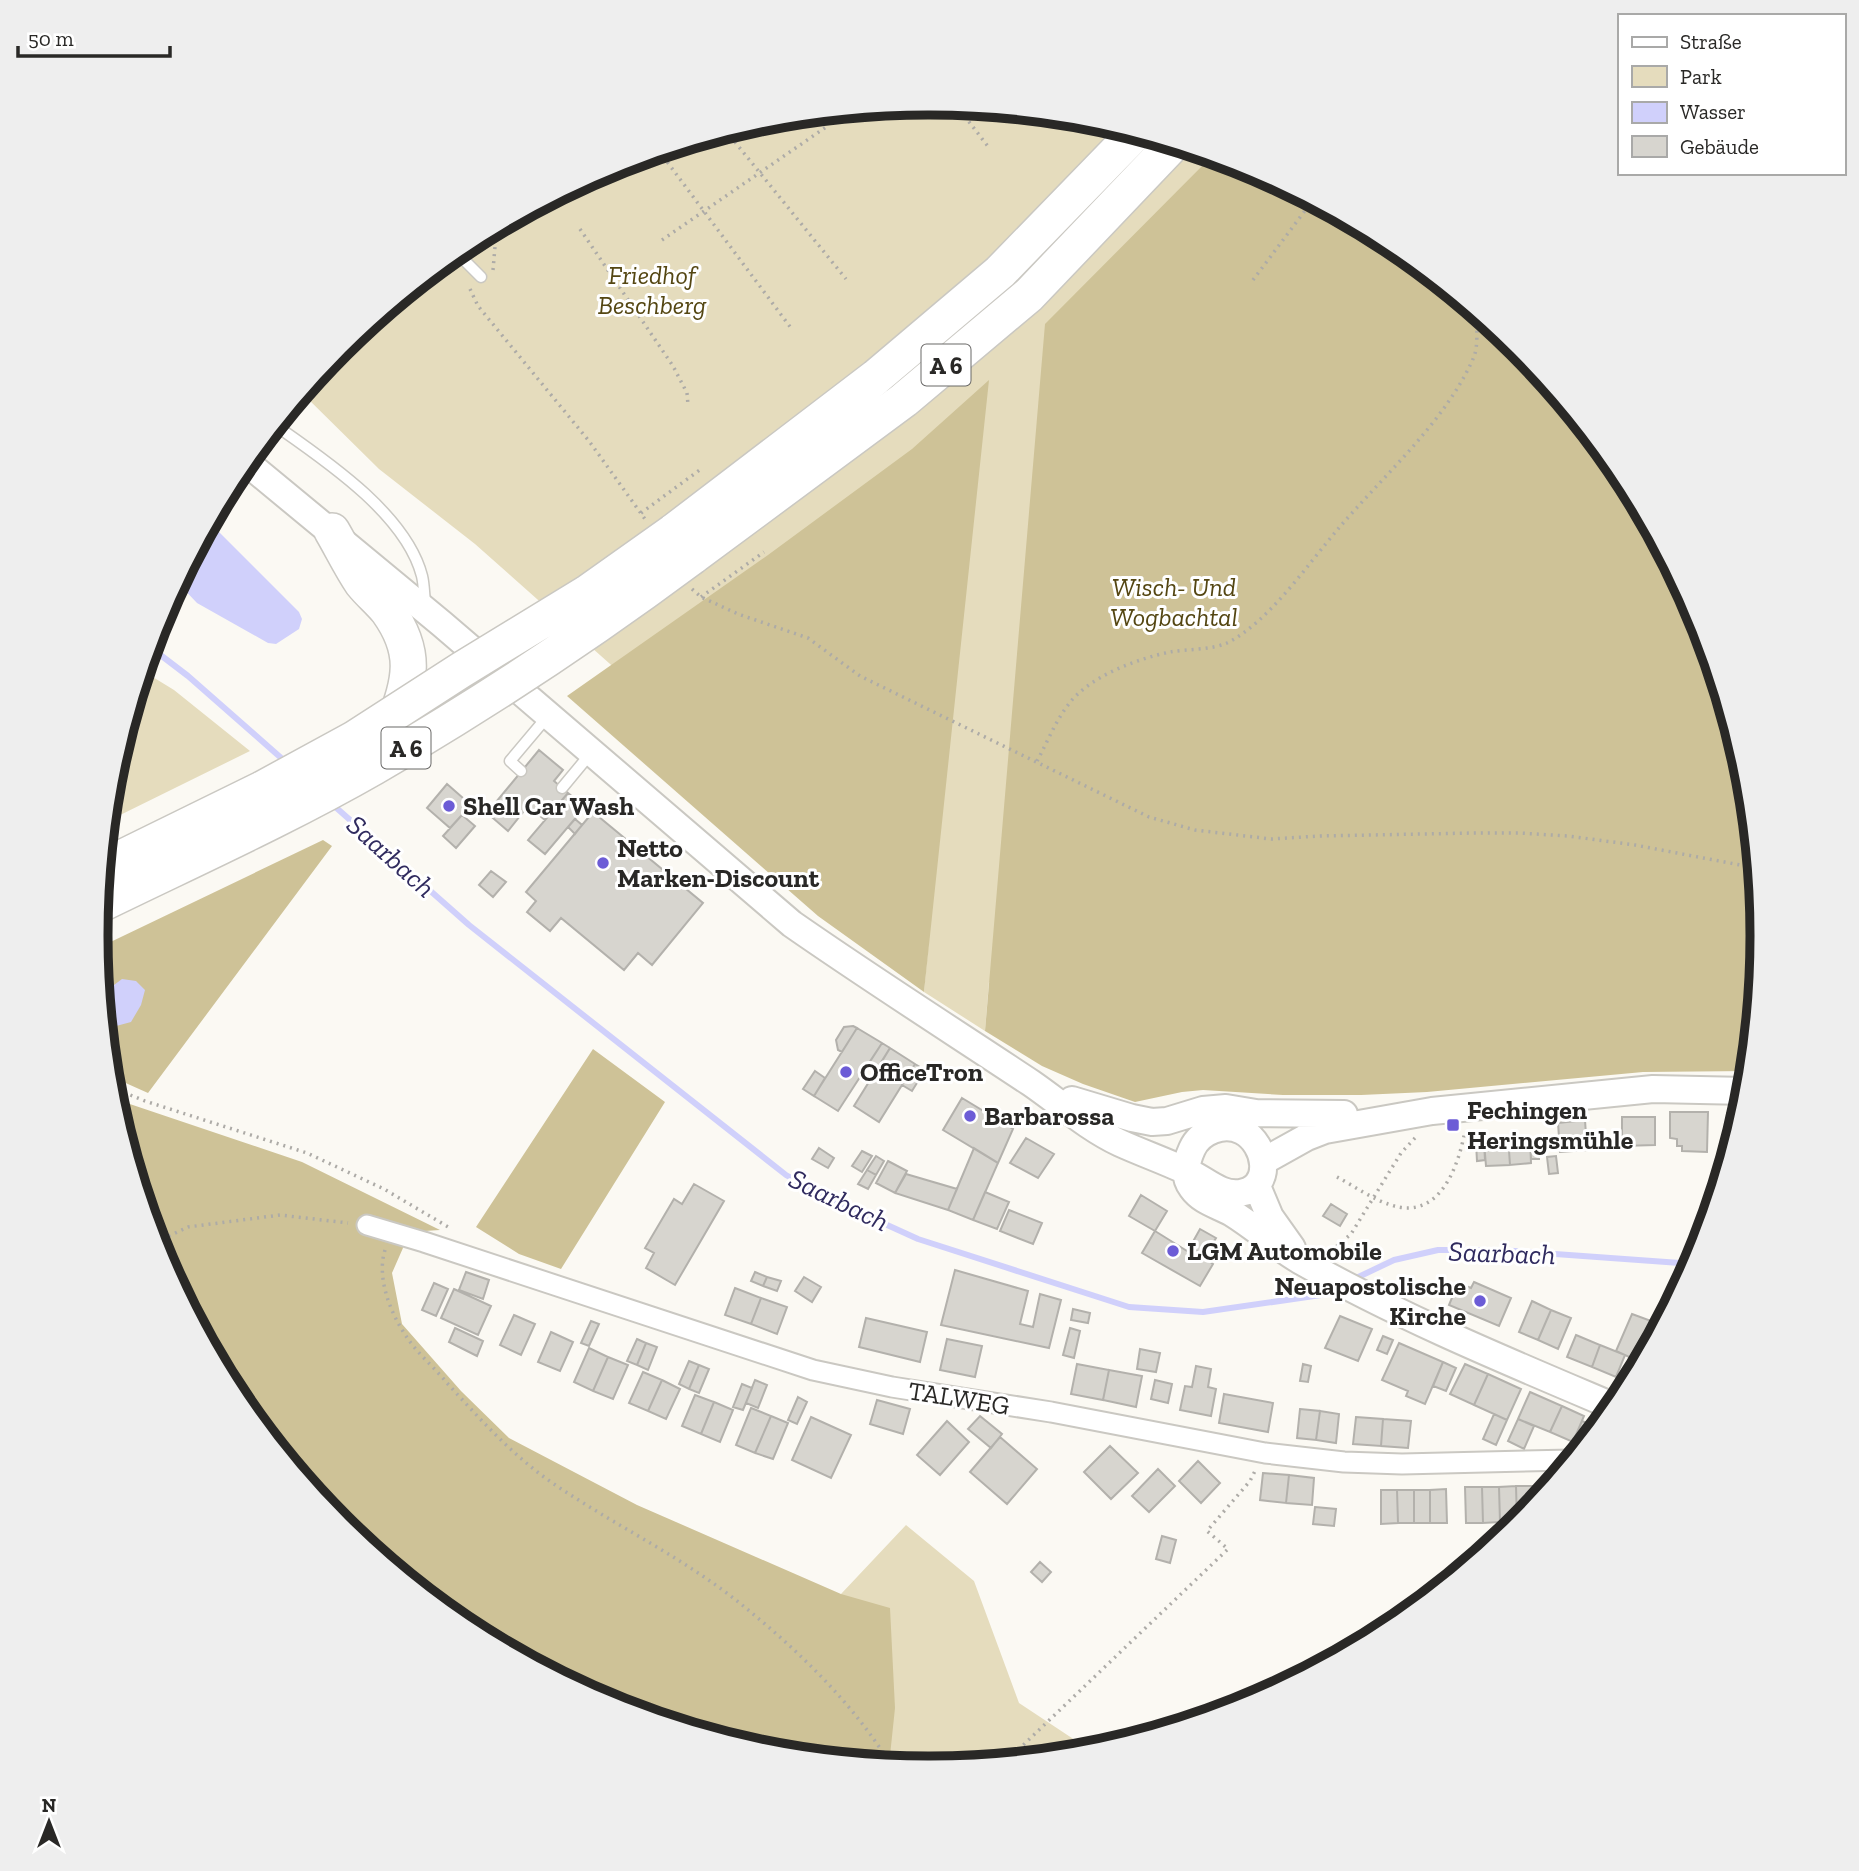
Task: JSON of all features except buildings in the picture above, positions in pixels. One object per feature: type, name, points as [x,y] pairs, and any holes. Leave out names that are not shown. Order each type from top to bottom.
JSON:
[{"type":"highway","name":"A 6","points":[[109,900],[280,817],[383,761],[497,693],[608,619],[676,550],[1000,272],[1129,139]]},
{"type":"highway","name":"A 6","points":[[112,863],[262,789],[354,739],[587,593],[676,550],[904,400],[1029,295],[1167,150]]},
{"type":"highway","points":[[332,531],[363,583],[387,610],[405,641],[407,687],[404,728],[455,711],[500,674]]},
{"type":"highway","name":"A 6","points":[[111,873],[268,795],[363,754],[500,674]]},
{"type":"highway","points":[[110,890],[363,754]]},
{"type":"main road","points":[[254,469],[426,610],[792,924],[1118,1142],[1185,1170],[1219,1190],[1233,1194],[1245,1192],[1261,1173],[1307,1137],[1325,1130],[1432,1111],[1653,1090],[1736,1091]]},
{"type":"main road","points":[[1032,1084],[1072,1100],[1128,1128],[1195,1143]]},
{"type":"main road","points":[[1072,1100],[1152,1122],[1167,1121],[1203,1110],[1226,1108],[1256,1113],[1344,1114]]},
{"type":"main road","points":[[1250,1137],[1303,1121],[1344,1114],[1381,1110],[1432,1111]]},
{"type":"main road","points":[[1314,1259],[1207,1202],[1190,1186],[1185,1170],[1195,1143],[1206,1132],[1224,1127],[1240,1130],[1259,1146],[1261,1173],[1270,1217],[1287,1240],[1314,1259],[1382,1303],[1604,1402]]},
{"type":"street","name":"TALWEG","points":[[368,1225],[813,1370],[892,1387],[1051,1412],[1265,1453],[1344,1462],[1402,1464],[1561,1460]]},
{"type":"lane","points":[[464,260],[481,277]]},
{"type":"lane","points":[[283,430],[342,472],[387,517],[407,543],[422,575],[426,610]]},
{"type":"lane","points":[[522,771],[510,761],[548,716]]},
{"type":"lane","points":[[562,788],[591,752]]},
{"type":"path","points":[[964,116],[990,149]]},
{"type":"path","points":[[662,240],[829,125]]},
{"type":"path","points":[[732,139],[846,279]]},
{"type":"path","points":[[665,159],[791,328]]},
{"type":"path","points":[[1253,280],[1308,207]]},
{"type":"path","points":[[580,229],[673,366],[687,393],[688,405]]},
{"type":"path","points":[[494,255],[496,239]]},
{"type":"path","points":[[467,283],[478,306],[589,441],[641,513],[676,550],[701,597],[738,614],[807,638],[860,676],[1149,817],[1195,830],[1271,839],[1333,835],[1519,832],[1635,845],[1747,866]]},
{"type":"path","points":[[1037,761],[1071,701],[1119,667],[1167,653],[1226,644],[1251,627],[1394,468],[1448,402],[1475,357],[1477,323]]},
{"type":"path","points":[[641,513],[701,469]]},
{"type":"path","points":[[701,597],[764,552]]},
{"type":"path","points":[[123,1092],[307,1153],[384,1189],[451,1228]]},
{"type":"path","points":[[1337,1177],[1390,1205],[1412,1209],[1425,1205],[1440,1194],[1454,1173],[1465,1133],[1465,1108]]},
{"type":"path","points":[[1314,1259],[1351,1234],[1401,1153],[1416,1136]]},
{"type":"path","points":[[166,1237],[188,1227],[280,1214],[368,1225]]},
{"type":"path","points":[[392,1231],[381,1263],[381,1280],[403,1330],[408,1339],[492,1432],[549,1481],[668,1555],[745,1607],[821,1677],[885,1755]]},
{"type":"path","points":[[1017,1751],[1228,1549],[1207,1531],[1250,1481],[1265,1453]]},
{"type":"green space","name":"Wisch- Und Wogbachtal","points":[[876,116],[983,116],[1090,130],[1142,142],[1244,177],[1340,224],[1386,253],[1471,318],[1547,394],[1612,479],[1641,525],[1688,621],[1723,723],[1735,775],[1749,882],[1749,989],[1745,1022],[989,982],[985,1031],[924,992],[929,940],[745,784],[475,544],[379,469],[308,399],[312,394],[388,318],[473,253],[566,199],[666,158],[769,130],[822,122]]},
{"type":"green space","points":[[1205,163],[1293,199],[1386,253],[1471,318],[1547,394],[1612,479],[1641,525],[1688,621],[1723,723],[1735,775],[1749,882],[1749,989],[1739,1071],[1643,1072],[1427,1092],[1361,1095],[1283,1095],[1203,1090],[1135,1102],[1042,1066],[985,1031],[1045,324]]},
{"type":"green space","points":[[989,380],[924,992],[818,916],[567,696],[768,555],[912,449]]},
{"type":"green space","points":[[151,676],[174,690],[250,751],[118,816],[136,723]]},
{"type":"green space","points":[[323,840],[332,846],[148,1093],[122,1081],[110,989],[108,943]]},
{"type":"green space","points":[[593,1049],[665,1102],[561,1269],[519,1254],[476,1227]]},
{"type":"green space","points":[[126,1103],[302,1162],[440,1230],[410,1232],[392,1273],[402,1324],[461,1391],[509,1438],[637,1505],[841,1594],[890,1608],[895,1708],[890,1755],[769,1741],[717,1729],[615,1694],[566,1672],[519,1647],[430,1587],[388,1553],[312,1477],[247,1392],[218,1346],[171,1250],[136,1148]]},
{"type":"green space","points":[[906,1525],[974,1581],[1019,1703],[1079,1743],[983,1755],[879,1755],[841,1594]]},
{"type":"green space","points":[[1422,1592],[1362,1633],[1414,1595]]},
{"type":"water","points":[[217,527],[299,612],[302,619],[299,629],[276,644],[268,643],[197,603],[185,590]]},
{"type":"water","points":[[122,979],[136,981],[145,990],[141,1005],[131,1022],[114,1027],[110,988]]},
{"type":"waterway","name":"Saarbach","points":[[159,654],[288,764]]},
{"type":"waterway","name":"Saarbach","points":[[332,804],[469,925],[786,1175],[819,1194],[918,1239],[1129,1307],[1203,1312],[1321,1295],[1336,1288]]},
{"type":"waterway","name":"Saarbach","points":[[1352,1280],[1394,1260],[1438,1250],[1500,1250],[1682,1263]]},
{"type":"place","name":"Shell Car Wash","points":[[449,806]]},
{"type":"place","name":"Netto Marken-Discount","points":[[603,863]]},
{"type":"place","name":"OfficeTron","points":[[846,1072]]},
{"type":"place","name":"Barbarossa","points":[[970,1116]]},
{"type":"place","name":"Fechingen Heringsmühle","points":[[1453,1125]]},
{"type":"place","name":"LGM Automobile","points":[[1173,1251]]},
{"type":"place","name":"Neuapostolische Kirche","points":[[1480,1301]]},
{"type":"park label","name":"Friedhof Beschberg","points":[[652,290]]}]
